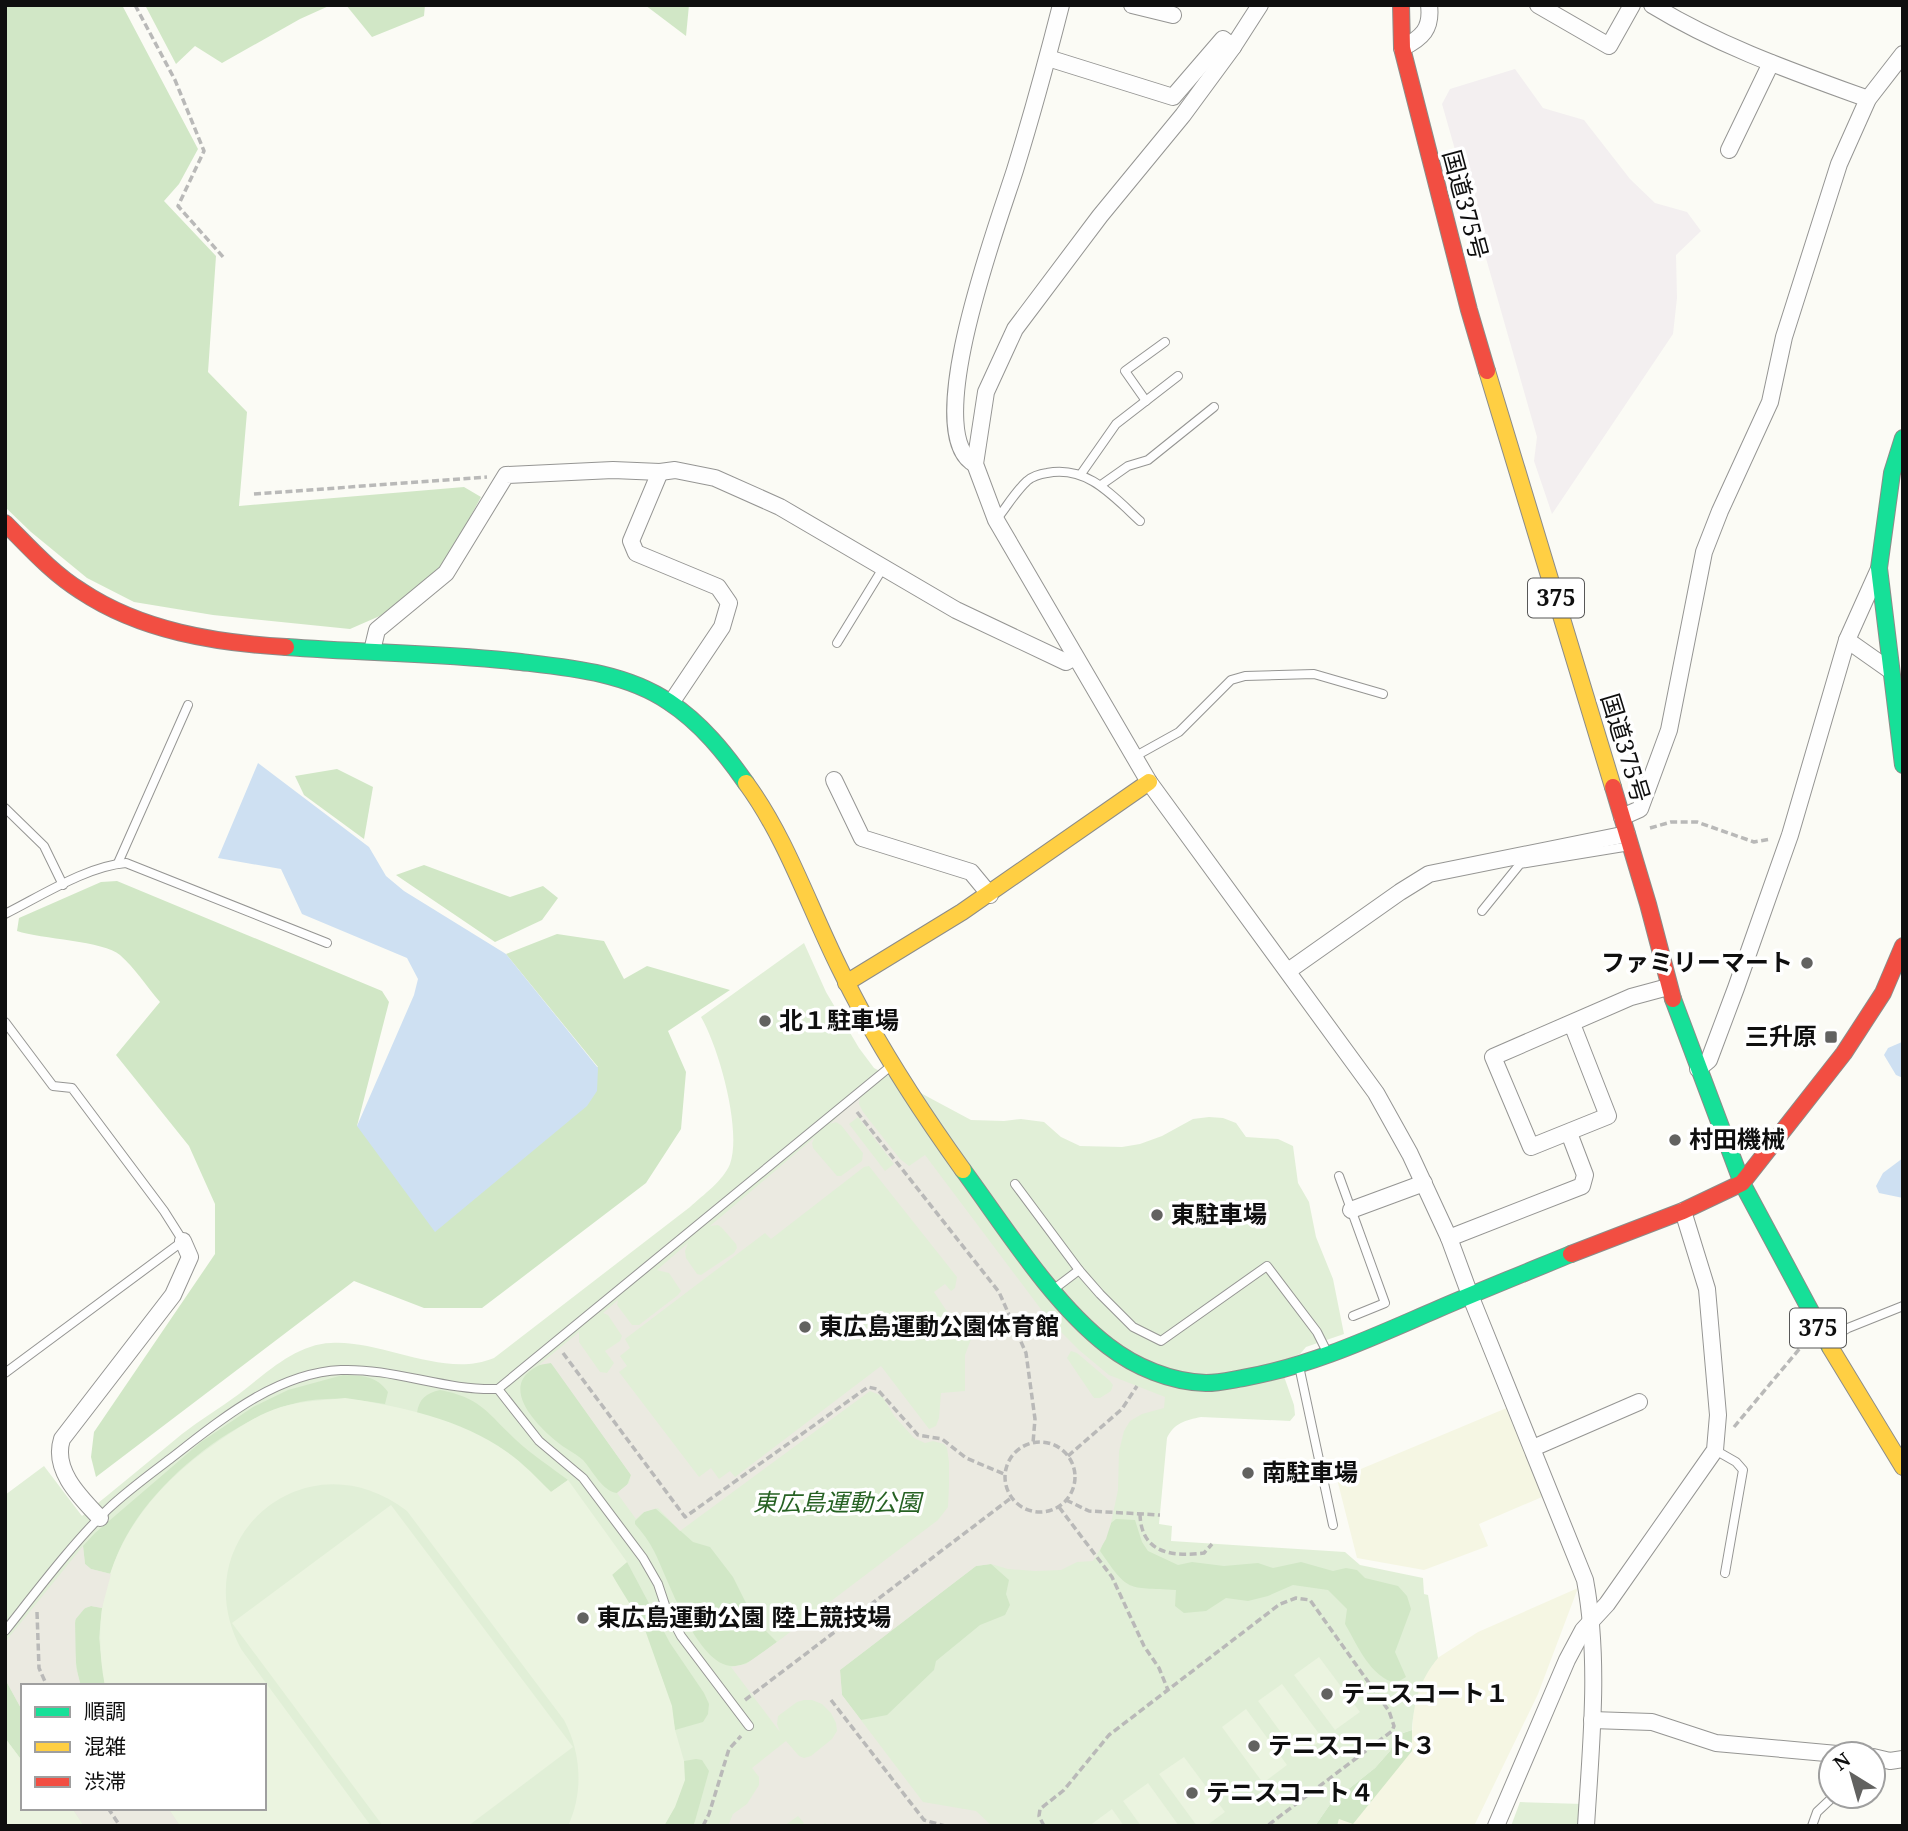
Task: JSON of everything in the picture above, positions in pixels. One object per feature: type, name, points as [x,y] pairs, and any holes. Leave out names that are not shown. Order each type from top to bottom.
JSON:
[{"type":"main road","name":"国道375号","points":[[1401,5],[1402,48],[1469,310],[1629,839],[1668,987],[1742,1183],[1822,1336],[1903,1467]]},
{"type":"main road","points":[[1903,438],[1892,473],[1879,569],[1903,765]]},
{"type":"main road","points":[[5,523],[50,568],[89,596],[133,618],[178,634],[245,645],[453,654],[579,669],[615,678],[671,703],[728,757],[754,795],[776,834],[846,983],[891,1066],[971,1181],[1054,1289],[1105,1344],[1152,1372],[1179,1379],[1208,1383],[1299,1366],[1683,1211],[1742,1183],[1844,1053],[1883,993],[1903,946]]},
{"type":"main road","points":[[846,983],[990,895],[1149,782]]},
{"type":"street","points":[[975,464],[968,461],[961,447],[955,415],[957,381],[971,306],[1048,58],[1061,5]]},
{"type":"street","points":[[1132,5],[1173,15]]},
{"type":"street","points":[[1260,5],[1183,115],[1100,216],[1016,329],[986,391],[975,464],[996,520],[1149,782],[1376,1093],[1424,1183],[1449,1238],[1585,1580],[1592,1619],[1592,1720],[1586,1826]]},
{"type":"street","points":[[1402,48],[1421,39],[1430,18],[1429,5]]},
{"type":"street","points":[[1538,5],[1609,46],[1632,5]]},
{"type":"street","points":[[1652,5],[1685,25],[1771,64],[1868,99]]},
{"type":"street","points":[[1048,58],[1173,97],[1223,39],[1233,47]]},
{"type":"street","points":[[1622,817],[1640,809],[1669,730],[1704,552],[1770,402],[1784,337],[1839,164],[1868,99],[1903,54]]},
{"type":"street","points":[[1729,150],[1771,64]]},
{"type":"street","points":[[372,651],[377,630],[446,573],[506,475],[675,470],[715,478],[780,507],[956,610],[1066,662],[1075,657]]},
{"type":"street","points":[[660,472],[631,541],[636,553],[718,587],[729,603],[722,627],[671,703]]},
{"type":"street","points":[[1698,1069],[1709,1060],[1790,835],[1847,640],[1879,569]]},
{"type":"street","points":[[1847,640],[1891,671]]},
{"type":"street","points":[[834,780],[862,838],[971,872],[990,895]]},
{"type":"street","points":[[1288,971],[1429,874],[1629,839]]},
{"type":"street","points":[[1572,1024],[1608,1116],[1531,1147],[1493,1057],[1631,997],[1668,987]]},
{"type":"street","points":[[1449,1238],[1582,1186],[1585,1175],[1569,1133]]},
{"type":"street","points":[[1351,1210],[1424,1183]]},
{"type":"street","points":[[1496,1826],[1567,1660],[1592,1619],[1607,1604],[1714,1450],[1718,1415],[1707,1289],[1683,1211]]},
{"type":"street","points":[[100,1518],[78,1495],[61,1466],[58,1450],[62,1439],[173,1295],[190,1257],[183,1241]]},
{"type":"street","points":[[1533,1448],[1639,1402]]},
{"type":"street","points":[[1592,1720],[1652,1722],[1716,1743],[1817,1752]]},
{"type":"lane","points":[[1146,401],[1125,371],[1165,342]]},
{"type":"lane","points":[[1081,474],[1116,424],[1178,376]]},
{"type":"lane","points":[[1101,485],[1128,466],[1149,460],[1214,407]]},
{"type":"lane","points":[[996,520],[1027,481],[1037,475],[1058,471],[1081,474],[1101,485],[1140,521]]},
{"type":"lane","points":[[837,643],[883,568]]},
{"type":"lane","points":[[1134,757],[1179,732],[1231,680],[1245,676],[1314,674],[1383,694]]},
{"type":"lane","points":[[118,863],[188,705]]},
{"type":"lane","points":[[5,808],[44,846],[63,885]]},
{"type":"lane","points":[[1482,911],[1520,864],[1629,839]]},
{"type":"lane","points":[[5,914],[111,864],[126,863],[327,943]]},
{"type":"lane","points":[[5,1022],[52,1086],[72,1088],[164,1211],[183,1241],[5,1373]]},
{"type":"lane","points":[[5,1631],[100,1518],[136,1485],[232,1412],[265,1393],[302,1377],[340,1370],[376,1372],[473,1390],[498,1389],[891,1066]]},
{"type":"lane","points":[[1339,1176],[1385,1303],[1353,1315]]},
{"type":"lane","points":[[1015,1184],[1079,1270],[1133,1327],[1161,1341],[1267,1266],[1317,1332],[1328,1355]]},
{"type":"lane","points":[[1054,1289],[1079,1270]]},
{"type":"lane","points":[[1822,1336],[1903,1306]]},
{"type":"lane","points":[[1299,1366],[1333,1525]]},
{"type":"lane","points":[[498,1389],[539,1441],[583,1478],[643,1558],[681,1636],[749,1726]]},
{"type":"lane","points":[[1714,1450],[1736,1462],[1743,1470],[1725,1573]]},
{"type":"lane","points":[[1812,1826],[1819,1810]]},
{"type":"path","points":[[135,5],[175,80],[204,151],[178,206],[224,258]]},
{"type":"path","points":[[254,494],[506,475]]},
{"type":"path","points":[[1629,839],[1671,822],[1697,822],[1754,842],[1790,835]]},
{"type":"path","points":[[851,1104],[999,1292],[1026,1353],[1035,1419],[1032,1443]]},
{"type":"path","points":[[1714,1450],[1795,1353],[1822,1336]]},
{"type":"path","points":[[559,1347],[685,1517],[868,1387],[877,1389],[918,1435],[942,1439],[966,1458],[1004,1474]]},
{"type":"path","points":[[1068,1456],[1122,1409],[1138,1384]]},
{"type":"path","points":[[1032,1443],[1054,1445],[1068,1456],[1074,1471],[1074,1483],[1066,1500],[1059,1507],[1040,1513],[1017,1505],[1005,1484],[1007,1462],[1013,1453],[1032,1443]]},
{"type":"path","points":[[735,1708],[1011,1498]]},
{"type":"path","points":[[1066,1500],[1089,1511],[1160,1515]]},
{"type":"path","points":[[1059,1507],[1112,1577],[1168,1690]]},
{"type":"path","points":[[1140,1514],[1143,1537],[1155,1548],[1191,1555],[1205,1553],[1212,1544]]},
{"type":"path","points":[[1044,1826],[1039,1816],[1040,1809],[1064,1790],[1109,1735],[1280,1604],[1296,1598],[1310,1600],[1389,1711],[1394,1726],[1392,1731],[1267,1826]]},
{"type":"path","points":[[37,1606],[39,1668],[46,1684]]},
{"type":"path","points":[[831,1700],[924,1820],[945,1826]]},
{"type":"path","points":[[703,1826],[729,1749],[749,1726]]},
{"type":"path","points":[[109,1810],[120,1826]]},
{"type":"path","points":[[917,1826],[924,1820]]},
{"type":"shaded area","points":[[1515,69],[1543,108],[1584,120],[1630,179],[1655,203],[1687,212],[1701,231],[1676,255],[1677,298],[1673,334],[1552,514],[1534,461],[1537,437],[1442,104],[1450,89]]},
{"type":"shaded area","points":[[860,1095],[859,1104],[863,1112],[900,1159],[909,1166],[925,1155],[1049,1320],[1079,1350],[1109,1375],[1165,1397],[1164,1408],[1142,1414],[1130,1421],[1124,1431],[1119,1451],[1118,1490],[1111,1523],[1106,1539],[1093,1561],[1077,1562],[1061,1570],[1008,1569],[991,1564],[976,1566],[840,1670],[842,1695],[923,1802],[976,1811],[992,1826],[829,1826],[825,1823],[821,1826],[800,1826],[804,1823],[798,1816],[784,1826],[728,1826],[733,1814],[747,1804],[759,1785],[759,1777],[752,1768],[786,1741],[799,1756],[811,1756],[832,1739],[837,1731],[831,1713],[822,1704],[804,1700],[778,1716],[780,1732],[731,1667],[746,1664],[777,1642],[938,1520],[948,1507],[949,1462],[944,1444],[933,1441],[925,1443],[914,1438],[895,1417],[882,1396],[870,1391],[680,1531],[658,1508],[644,1512],[636,1519],[617,1493],[629,1483],[631,1475],[551,1363],[539,1365],[579,1332],[579,1342],[600,1372],[607,1373],[614,1363],[605,1351],[620,1341],[622,1336],[608,1315],[603,1313],[618,1300],[617,1305],[632,1325],[639,1325],[681,1291],[669,1273],[657,1270],[688,1243],[686,1258],[697,1274],[701,1275],[734,1253],[736,1244],[722,1228],[718,1225],[710,1226],[815,1137],[813,1148],[837,1176],[862,1161],[863,1153],[841,1125],[836,1122],[830,1124]],"holes":[[[858,1117],[894,1164],[885,1171],[849,1124]],[[869,1166],[957,1277],[955,1288],[951,1291],[945,1284],[934,1292],[948,1313],[965,1321],[973,1334],[965,1355],[965,1391],[941,1393],[939,1418],[936,1426],[929,1429],[881,1366],[735,1477],[730,1471],[719,1479],[711,1468],[699,1477],[619,1372],[627,1366],[620,1356],[630,1348],[625,1339],[765,1233],[771,1239],[864,1167]],[[1071,1351],[1077,1353],[1110,1381],[1113,1385],[1111,1391],[1100,1398],[1094,1398],[1067,1358]]]},
{"type":"shaded area","points":[[83,1546],[85,1564],[91,1569],[111,1574],[102,1608],[85,1608],[75,1620],[76,1668],[80,1684],[21,1684],[21,1708],[5,1679],[5,1642]]},
{"type":"shaded area","points":[[73,1810],[169,1810],[180,1826],[84,1826]]},
{"type":"green space","points":[[5,5],[122,5],[198,149],[179,184],[164,201],[216,256],[208,372],[247,412],[239,506],[464,487],[481,497],[439,575],[398,608],[350,629],[213,615],[134,602],[87,578],[5,507]]},
{"type":"green space","points":[[145,5],[331,5],[300,19],[222,63],[195,46],[176,64]]},
{"type":"green space","points":[[346,5],[425,5],[424,16],[372,37]]},
{"type":"green space","points":[[645,5],[689,5],[686,36]]},
{"type":"green space","points":[[337,769],[373,787],[364,839],[304,795],[295,776]]},
{"type":"green space","points":[[424,865],[510,897],[543,886],[558,898],[542,920],[495,942],[396,875]]},
{"type":"green space","points":[[117,881],[382,991],[389,1002],[357,1126],[598,1067],[506,954],[557,934],[604,941],[624,979],[647,966],[730,990],[668,1031],[686,1072],[681,1129],[646,1183],[482,1308],[424,1308],[354,1281],[96,1477],[91,1457],[94,1432],[215,1254],[215,1204],[189,1146],[116,1055],[160,1002],[131,966],[112,950],[17,931],[19,918],[101,882]]},
{"type":"green space","name":"東広島運動公園","points":[[804,943],[826,992],[874,1068],[971,1120],[1021,1119],[1044,1122],[1061,1137],[1080,1146],[1122,1147],[1162,1136],[1193,1119],[1223,1118],[1236,1123],[1246,1137],[1278,1139],[1293,1146],[1298,1183],[1309,1202],[1316,1237],[1333,1279],[1344,1334],[1306,1347],[1300,1354],[1279,1362],[1294,1405],[1295,1415],[1290,1421],[1201,1417],[1185,1421],[1173,1429],[1167,1438],[1159,1524],[1172,1526],[1171,1541],[1345,1552],[1360,1565],[1423,1578],[1438,1658],[1426,1675],[1419,1692],[1412,1730],[1397,1735],[1390,1751],[1375,1768],[1331,1803],[1315,1826],[5,1826],[5,1495],[44,1466],[82,1516],[182,1434],[270,1369],[293,1354],[318,1345],[351,1344],[455,1364],[494,1358],[690,1207],[727,1170],[733,1149],[731,1111],[721,1068],[701,1017]]},
{"type":"green space","points":[[545,1363],[551,1363],[556,1369],[631,1475],[627,1485],[617,1493],[602,1485],[583,1460],[556,1441],[529,1412],[520,1390],[523,1380],[530,1371]]},
{"type":"green space","points":[[343,1375],[379,1382],[388,1392],[385,1404],[342,1399],[311,1400],[271,1411],[242,1426],[212,1444],[184,1466],[159,1491],[121,1546],[111,1574],[91,1569],[85,1564],[83,1546],[95,1533],[201,1442],[253,1407],[288,1390]]},
{"type":"green space","points":[[440,1390],[475,1402],[522,1445],[568,1480],[551,1492],[519,1463],[490,1442],[458,1427],[417,1413],[424,1397]]},
{"type":"green space","name":"東広島運動公園 陸上競技場","points":[[345,1398],[429,1416],[489,1441],[513,1456],[551,1492],[568,1480],[627,1562],[612,1575],[644,1627],[672,1706],[675,1730],[684,1761],[685,1780],[675,1807],[664,1826],[568,1826],[577,1800],[578,1772],[574,1745],[564,1720],[407,1511],[369,1490],[331,1484],[295,1491],[264,1510],[241,1536],[228,1570],[227,1608],[241,1649],[371,1826],[180,1826],[169,1810],[266,1810],[266,1684],[105,1684],[100,1647],[102,1611],[109,1577],[122,1545],[140,1516],[162,1488],[189,1463],[257,1417],[281,1407]]},
{"type":"green space","points":[[1509,1407],[1542,1497],[1479,1524],[1488,1546],[1424,1570],[1357,1558],[1337,1479]]},
{"type":"green space","points":[[391,1505],[573,1747],[468,1826],[383,1826],[232,1623]]},
{"type":"green space","points":[[655,1508],[693,1542],[710,1547],[733,1577],[754,1619],[777,1642],[752,1660],[735,1666],[721,1663],[709,1653],[686,1619],[654,1551],[635,1524],[644,1512]]},
{"type":"green space","points":[[1116,1519],[1135,1520],[1148,1551],[1178,1565],[1192,1562],[1224,1566],[1258,1563],[1273,1568],[1301,1562],[1333,1571],[1346,1568],[1357,1570],[1365,1578],[1398,1586],[1407,1596],[1411,1609],[1395,1652],[1406,1677],[1396,1683],[1387,1680],[1372,1667],[1345,1624],[1347,1609],[1328,1590],[1293,1585],[1268,1596],[1248,1601],[1226,1598],[1206,1611],[1184,1613],[1175,1606],[1176,1590],[1147,1589],[1130,1585],[1117,1574],[1100,1551],[1111,1523]]},
{"type":"green space","points":[[627,1562],[670,1643],[704,1693],[709,1704],[708,1714],[703,1722],[675,1730],[659,1669],[612,1574]]},
{"type":"green space","points":[[991,1564],[1009,1580],[1006,1594],[1010,1605],[1005,1615],[980,1625],[936,1661],[934,1670],[887,1715],[861,1720],[842,1695],[840,1670],[976,1566]]},
{"type":"green space","points":[[1578,1588],[1538,1694],[1474,1826],[1337,1826],[1339,1819],[1411,1751],[1414,1703],[1426,1672],[1436,1659],[1478,1632]]},
{"type":"green space","points":[[85,1608],[102,1608],[99,1638],[105,1684],[80,1684],[77,1671],[75,1622]]},
{"type":"green space","name":"テニスコート１","points":[[1319,1657],[1360,1712],[1335,1730],[1294,1675]]},
{"type":"green space","points":[[5,1679],[21,1708],[21,1759],[5,1738]]},
{"type":"green space","points":[[1282,1684],[1323,1739],[1299,1757],[1258,1701]]},
{"type":"green space","name":"テニスコート３","points":[[1246,1709],[1287,1765],[1263,1783],[1222,1727]]},
{"type":"green space","points":[[1412,1730],[1412,1751],[1353,1824],[1339,1819],[1337,1826],[1315,1826],[1331,1803],[1375,1768],[1390,1751],[1397,1735]]},
{"type":"green space","points":[[5,1738],[21,1759],[21,1810],[73,1810],[84,1826],[5,1826]]},
{"type":"green space","name":"テニスコート４","points":[[1184,1757],[1225,1812],[1206,1826],[1197,1826],[1159,1774]]},
{"type":"green space","points":[[702,1760],[709,1771],[693,1826],[664,1826],[679,1795],[684,1761]]},
{"type":"green space","points":[[1148,1783],[1179,1826],[1141,1826],[1123,1801]]},
{"type":"green space","points":[[1520,1802],[1583,1804],[1580,1826],[1511,1826]]},
{"type":"green space","points":[[1112,1809],[1124,1826],[1089,1826]]},
{"type":"water","points":[[258,763],[369,847],[386,876],[404,891],[506,954],[598,1068],[597,1091],[587,1106],[435,1232],[357,1126],[414,995],[418,979],[407,958],[302,914],[281,869],[218,858]]},
{"type":"water","points":[[1903,1042],[1903,1078],[1896,1075],[1884,1055],[1888,1048]]},
{"type":"water","points":[[1903,1158],[1903,1198],[1879,1193],[1876,1186],[1883,1173]]},
{"type":"traffic: fast","points":[[1903,438],[1892,473],[1879,568],[1903,765]]},
{"type":"traffic: fast","points":[[286,647],[492,659],[540,664],[617,678],[652,692],[681,710],[712,739],[746,783]]},
{"type":"traffic: fast","points":[[1673,999],[1742,1183],[1830,1347]]},
{"type":"traffic: fast","points":[[963,1170],[1030,1263],[1087,1328],[1119,1354],[1142,1367],[1193,1382],[1243,1378],[1318,1358],[1571,1254]]},
{"type":"traffic: slow","points":[[1487,371],[1613,787]]},
{"type":"traffic: slow","points":[[846,983],[962,912],[1149,782]]},
{"type":"traffic: slow","points":[[746,783],[786,850],[829,946],[867,1021],[913,1097],[963,1170]]},
{"type":"traffic: slow","points":[[1830,1347],[1903,1467]]},
{"type":"traffic: jam","points":[[1401,5],[1402,48],[1487,371]]},
{"type":"traffic: jam","points":[[5,523],[70,584],[128,616],[206,638],[286,647]]},
{"type":"traffic: jam","points":[[1613,787],[1673,999]]},
{"type":"traffic: jam","points":[[1571,1254],[1683,1211],[1742,1183],[1844,1053],[1883,993],[1903,946]]},
{"type":"place","name":"ファミリーマート","points":[[1807,963]]},
{"type":"place","name":"北１駐車場","points":[[765,1021]]},
{"type":"place","name":"三升原","points":[[1831,1037]]},
{"type":"place","name":"村田機械","points":[[1675,1140]]},
{"type":"place","name":"東駐車場","points":[[1157,1215]]},
{"type":"place","name":"東広島運動公園体育館","points":[[805,1327]]},
{"type":"place","name":"南駐車場","points":[[1248,1473]]},
{"type":"place","name":"東広島運動公園 陸上競技場","points":[[583,1618]]},
{"type":"place","name":"テニスコート１","points":[[1327,1694]]},
{"type":"place","name":"テニスコート３","points":[[1254,1746]]},
{"type":"place","name":"テニスコート４","points":[[1192,1793]]}]
